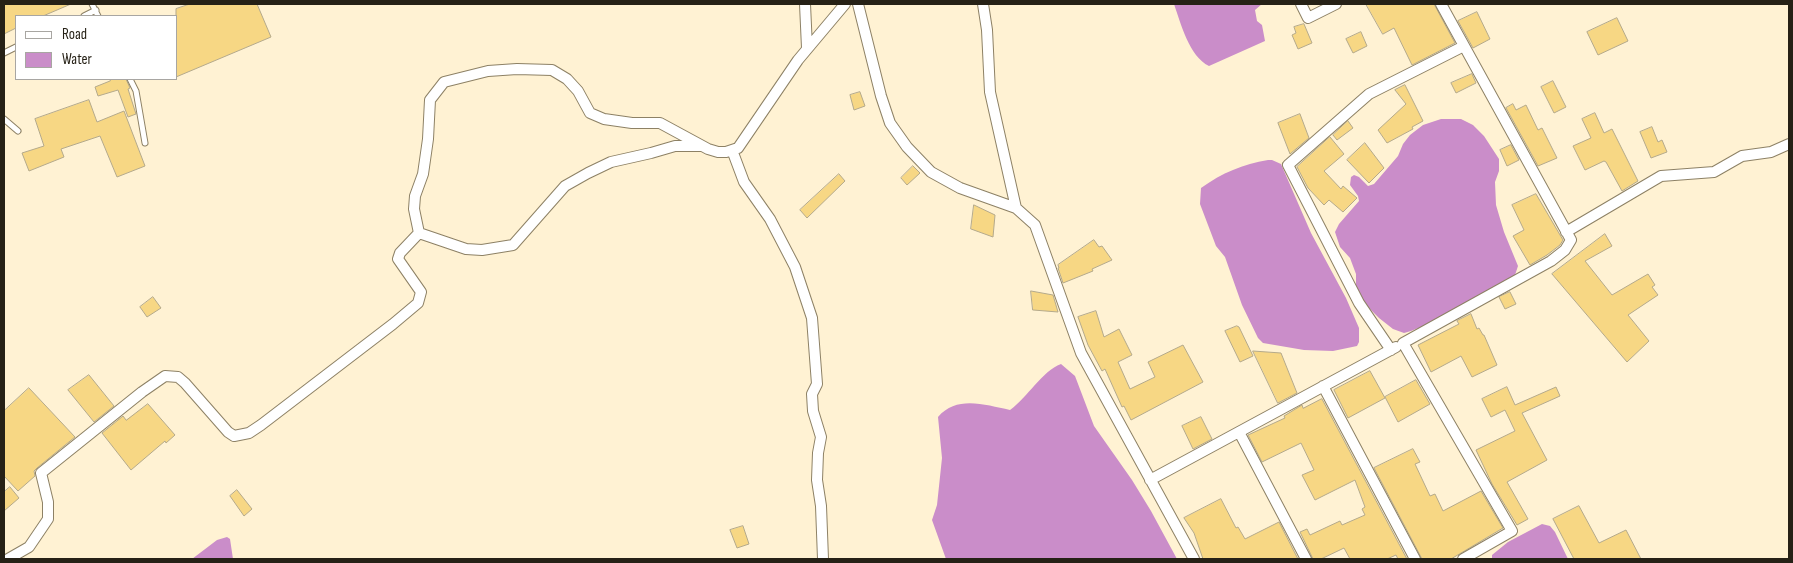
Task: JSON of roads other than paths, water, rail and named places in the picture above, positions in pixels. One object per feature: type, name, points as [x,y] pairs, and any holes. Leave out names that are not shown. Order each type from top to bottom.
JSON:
[{"type":"street","points":[[805,4],[807,48]]},
{"type":"street","points":[[419,233],[414,209],[415,196],[422,174],[428,139],[430,100],[444,82],[488,71],[517,68],[552,70],[567,79],[578,91],[590,113],[604,119],[632,123],[660,123],[702,146],[718,152],[732,150],[738,148],[807,48],[845,4]]},
{"type":"street","points":[[858,4],[881,96],[890,123],[907,148],[931,172],[953,184],[1016,208],[1035,224],[1081,353],[1194,559]]},
{"type":"street","points":[[983,4],[987,30],[990,92],[1016,208]]},
{"type":"street","points":[[1301,4],[1308,18],[1336,4]]},
{"type":"street","points":[[1150,480],[1391,350],[1551,261],[1565,250],[1571,240],[1441,4]]},
{"type":"street","points":[[1391,350],[1359,303],[1288,165],[1369,94],[1464,46]]},
{"type":"street","points":[[1566,232],[1661,176],[1714,172],[1742,156],[1771,152],[1789,144]]},
{"type":"street","points":[[419,233],[466,249],[482,250],[513,245],[565,186],[588,173],[611,162],[674,146],[702,146]]},
{"type":"street","points":[[732,150],[744,182],[770,220],[795,267],[812,318],[817,384],[812,394],[813,411],[821,438],[818,453],[817,480],[821,506],[823,559]]},
{"type":"street","points":[[8,559],[28,547],[48,519],[48,502],[41,473],[142,392],[166,376],[178,377],[228,432],[234,436],[249,433],[393,324],[418,303],[421,292],[398,259],[400,253],[419,233]]},
{"type":"street","points":[[1403,343],[1512,532],[1463,559]]},
{"type":"street","points":[[1323,386],[1415,559]]},
{"type":"street","points":[[1239,432],[1306,559]]},
{"type":"lane","points":[[92,4],[97,13]]},
{"type":"lane","points":[[130,80],[136,91],[145,143]]},
{"type":"lane","points":[[4,119],[18,131]]},
{"type":"water","points":[[1174,4],[1262,4],[1255,10],[1257,21],[1262,25],[1265,41],[1209,66],[1196,55],[1191,47]]},
{"type":"water","points":[[1441,119],[1461,119],[1473,125],[1484,136],[1499,159],[1499,171],[1495,182],[1496,205],[1504,232],[1518,266],[1515,275],[1445,317],[1404,333],[1393,329],[1362,301],[1356,288],[1356,274],[1350,258],[1340,247],[1335,232],[1339,224],[1359,201],[1358,196],[1350,185],[1351,177],[1354,175],[1359,177],[1368,186],[1374,184],[1398,156],[1403,144],[1410,135],[1423,125]]},
{"type":"water","points":[[1268,160],[1281,164],[1311,233],[1346,298],[1359,328],[1359,342],[1357,346],[1333,351],[1304,350],[1263,343],[1258,338],[1242,305],[1225,257],[1216,246],[1200,204],[1201,188],[1233,170]]},
{"type":"water","points":[[1061,364],[1075,376],[1094,426],[1132,480],[1177,559],[946,559],[932,520],[937,505],[942,458],[938,417],[954,406],[972,403],[1010,410],[1017,405],[1041,378],[1054,367]]},
{"type":"water","points":[[1542,524],[1550,526],[1555,532],[1568,559],[1492,559],[1492,555],[1508,542]]},
{"type":"water","points":[[227,537],[230,539],[233,559],[192,559],[217,540]]}]
